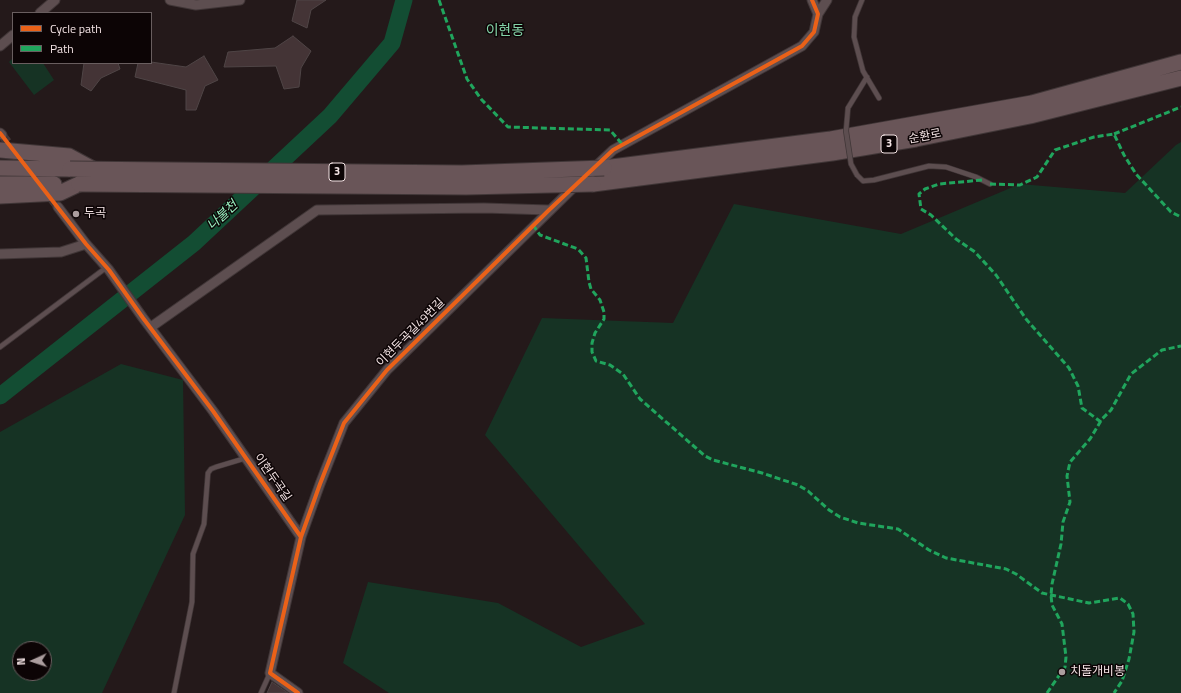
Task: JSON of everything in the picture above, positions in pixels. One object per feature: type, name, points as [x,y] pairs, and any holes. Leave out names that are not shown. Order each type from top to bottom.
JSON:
[{"type":"highway","name":"순환로","points":[[67,164],[93,169],[462,173],[604,168],[831,139],[1032,103],[1181,62]]},
{"type":"highway","name":"순환로","points":[[78,184],[466,186],[593,184],[832,153],[916,139],[1030,116],[1181,78]]},
{"type":"highway","points":[[1,139],[67,164]]},
{"type":"highway","points":[[0,158],[42,160],[67,164]]},
{"type":"highway","points":[[0,168],[67,164]]},
{"type":"highway","points":[[0,184],[78,184]]},
{"type":"highway","points":[[0,196],[60,193],[78,184]]},
{"type":"street","points":[[41,12],[56,0]]},
{"type":"street","points":[[170,0],[196,5],[240,0]]},
{"type":"street","points":[[812,0],[818,14]]},
{"type":"street","name":"이현두곡길49번길","points":[[301,537],[344,423],[387,370],[549,210],[613,150],[802,46],[814,32],[818,14],[827,0]]},
{"type":"street","points":[[0,46],[12,36]]},
{"type":"street","points":[[58,207],[86,244],[108,268]]},
{"type":"street","points":[[151,327],[317,210],[549,210]]},
{"type":"street","points":[[0,254],[62,252],[86,244]]},
{"type":"street","name":"이현두곡길","points":[[108,268],[143,318],[214,411],[301,537]]},
{"type":"street","points":[[298,693],[270,673],[301,537]]},
{"type":"lane","points":[[862,0],[855,17],[854,37],[866,77],[879,98]]},
{"type":"lane","points":[[866,77],[848,108],[846,131],[851,164],[857,175],[863,181],[874,180],[928,166],[946,167],[976,177],[990,184]]},
{"type":"lane","points":[[0,348],[108,268]]},
{"type":"lane","points":[[174,693],[192,602],[193,554],[204,524],[208,473],[211,469],[216,467],[246,458]]},
{"type":"lane","points":[[261,693],[270,673]]},
{"type":"green space","points":[[12,59],[12,64],[44,64],[54,80],[34,95],[9,62]]},
{"type":"green space","points":[[1181,142],[1181,693],[389,693],[343,663],[368,582],[498,603],[581,647],[645,624],[485,435],[542,318],[673,323],[734,204],[901,234],[1020,184],[1125,193]]},
{"type":"green space","points":[[121,364],[183,380],[185,515],[102,693],[0,693],[0,432]]},
{"type":"building","points":[[297,0],[326,0],[311,10],[307,28],[292,21]]},
{"type":"building","points":[[293,36],[311,51],[301,68],[299,87],[284,89],[276,66],[224,67],[228,52],[275,48]]},
{"type":"building","points":[[204,56],[218,80],[205,86],[196,110],[186,110],[186,90],[135,77],[138,64],[152,64],[152,62],[186,67]]},
{"type":"building","points":[[84,64],[118,64],[120,69],[101,78],[91,91],[81,85]]},
{"type":"building","points":[[272,682],[288,693],[267,693]]},
{"type":"waterway","name":"나불천","points":[[0,396],[194,243],[330,116],[392,43],[404,0]]},
{"type":"tunnel","points":[[2,135],[58,207]]},
{"type":"marked path","points":[[439,0],[467,79],[481,99],[508,127],[610,130],[623,145]]},
{"type":"marked path","points":[[1114,134],[1181,107]]},
{"type":"marked path","points":[[990,184],[1020,185],[1037,177],[1055,150],[1094,137],[1114,134],[1124,155],[1136,174],[1171,212],[1181,217]]},
{"type":"marked path","points":[[982,180],[939,184],[925,189],[919,194],[921,209],[931,215],[956,239],[975,252],[996,275],[1026,319],[1069,368],[1078,386],[1082,408],[1101,422]]},
{"type":"marked path","points":[[533,225],[540,235],[578,249],[586,258],[591,289],[600,300],[604,312],[604,319],[595,333],[592,343],[592,352],[596,361],[610,365],[623,374],[640,399],[705,456],[713,460],[762,473],[798,485],[808,491],[829,510],[840,517],[858,523],[898,529],[929,550],[946,558],[1006,569],[1016,574],[1042,593],[1089,603],[1120,598],[1128,604],[1133,614],[1134,632],[1129,659],[1122,681],[1114,693]]},
{"type":"marked path","points":[[1047,693],[1065,667],[1066,657],[1062,624],[1052,605],[1051,595],[1061,544],[1063,522],[1070,502],[1067,476],[1070,462],[1090,439],[1102,419],[1111,410],[1131,374],[1162,350],[1181,346]]},
{"type":"cycle path","points":[[298,693],[270,673],[301,537],[344,423],[387,370],[549,210],[613,150],[802,46],[814,32],[818,14],[812,0]]},
{"type":"cycle path","points":[[0,133],[86,244],[109,270],[213,411],[301,537]]},
{"type":"place","name":"두곡","points":[[76,214]]},
{"type":"place","name":"치돌개비봉","points":[[1062,672]]},
{"type":"district","name":"이현동","points":[[505,32]]}]
